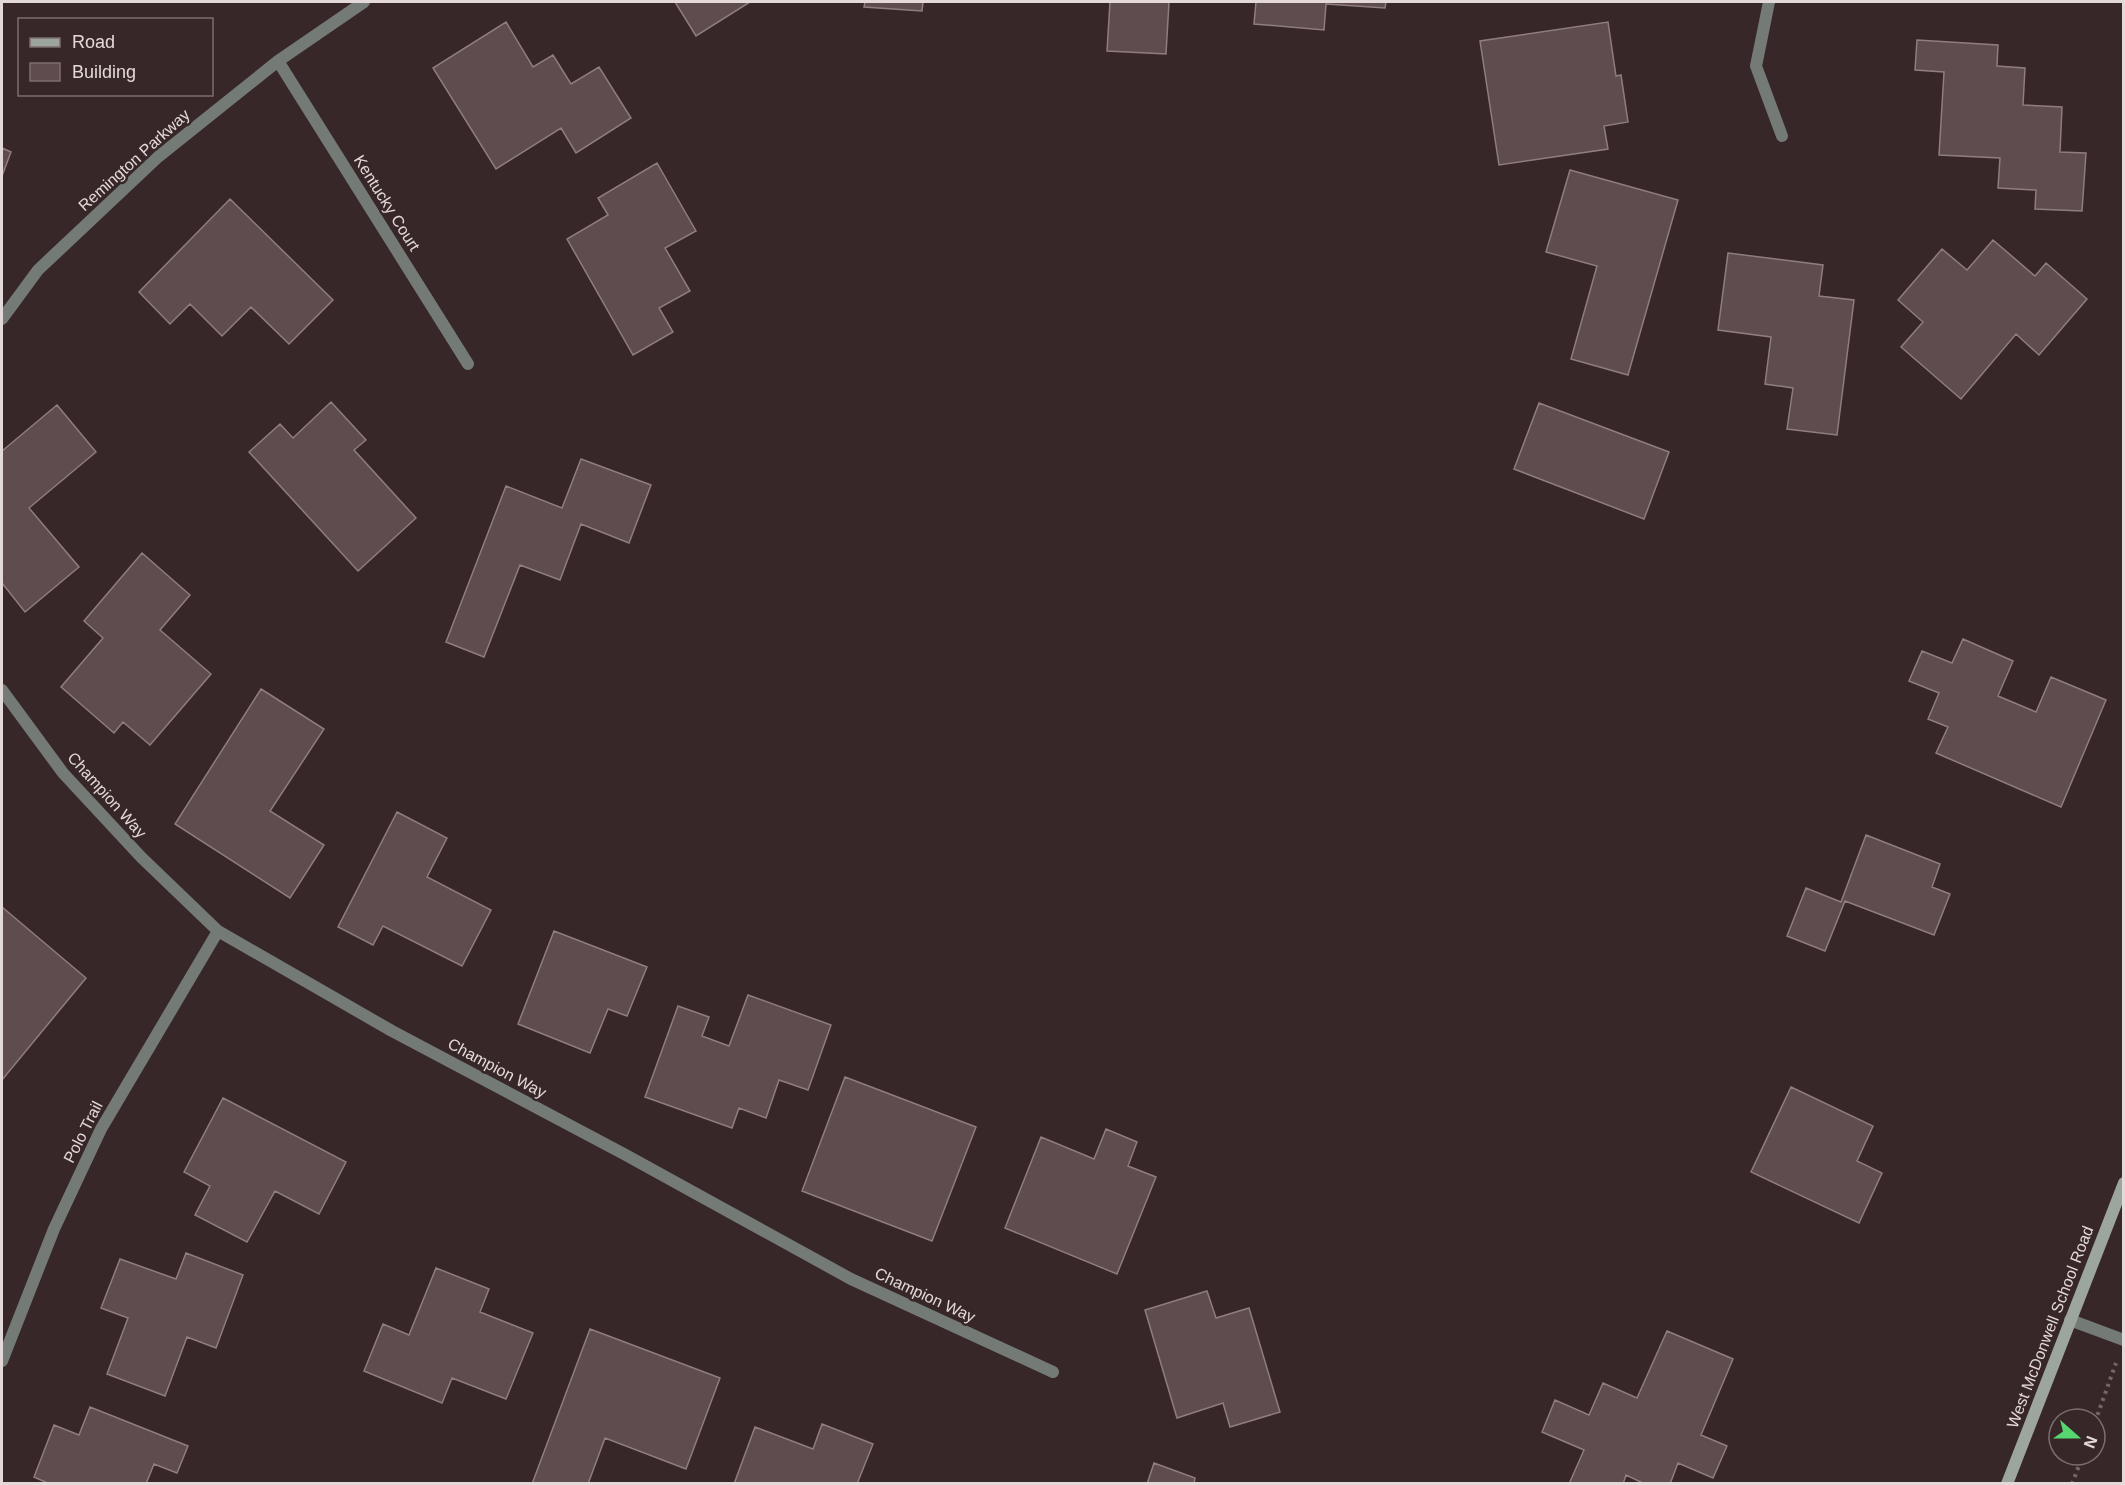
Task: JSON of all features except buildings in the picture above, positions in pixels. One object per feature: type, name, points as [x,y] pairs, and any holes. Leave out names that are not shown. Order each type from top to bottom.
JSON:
[{"type":"main road","name":"West McDonwell School Road","points":[[2007,1484],[2124,1183]]},
{"type":"street","name":"Remington Parkway","points":[[2,319],[38,270],[158,157],[278,61],[364,2]]},
{"type":"street","points":[[1769,2],[1756,66],[1782,136]]},
{"type":"street","name":"Kentucky Court","points":[[278,61],[468,364]]},
{"type":"street","name":"Champion Way","points":[[2,690],[63,773],[141,857],[218,931],[392,1031],[851,1279],[1053,1372]]},
{"type":"street","name":"Polo Trail","points":[[2,1361],[54,1229],[101,1129],[218,931]]},
{"type":"street","points":[[2070,1320],[2122,1340]]},
{"type":"path","points":[[2101,1407],[2114,1371],[2122,1340]]},
{"type":"path","points":[[2072,1484],[2078,1467]]}]
